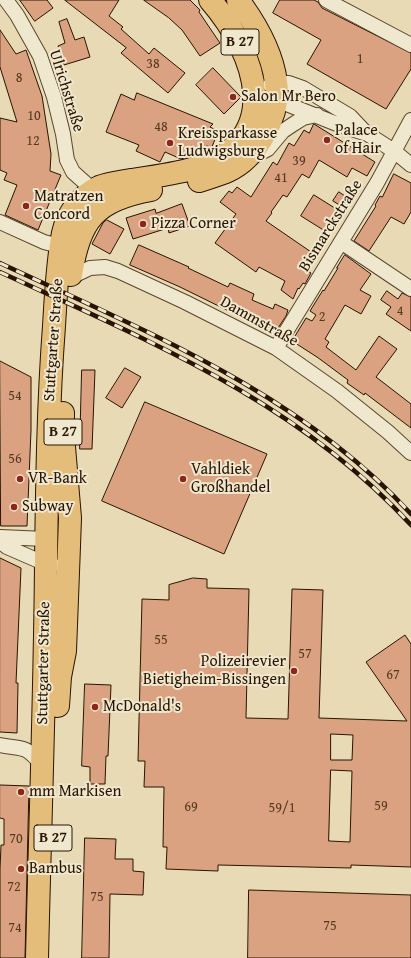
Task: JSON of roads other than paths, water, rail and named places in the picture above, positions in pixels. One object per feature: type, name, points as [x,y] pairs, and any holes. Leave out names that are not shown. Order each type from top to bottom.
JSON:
[{"type":"main road","name":"Stuttgarter Straße","points":[[49,958],[57,717],[65,640],[70,518],[63,428],[65,348],[80,272],[68,248],[64,229],[69,217],[82,199],[93,190],[115,182],[187,170],[217,159],[228,153],[243,137],[251,120],[253,111],[254,91],[252,72],[243,48],[233,29],[210,0]]},
{"type":"main road","name":"B 27","points":[[238,0],[249,15],[265,46],[272,64],[277,91]]},
{"type":"main road","name":"Stuttgarter Straße","points":[[37,958],[50,371],[56,287],[68,248],[84,229],[90,218],[109,203],[135,193],[204,179],[228,171],[240,163],[252,152],[264,135],[272,116],[277,91]]},
{"type":"street","name":"Ulrichstraße","points":[[6,0],[17,15],[40,56],[56,105],[67,160],[73,172],[93,190]]},
{"type":"street","points":[[326,0],[411,46]]},
{"type":"street","points":[[277,91],[290,83],[303,88],[350,116],[366,133],[394,151],[411,165]]},
{"type":"street","points":[[254,91],[265,86],[277,91],[317,115],[342,126],[366,133]]},
{"type":"street","points":[[240,163],[268,149],[283,131],[303,118],[317,115]]},
{"type":"street","name":"Bismarckstraße","points":[[276,348],[377,183],[411,120]]},
{"type":"street","points":[[0,222],[44,242],[68,248]]},
{"type":"street","points":[[341,242],[411,289]]},
{"type":"street","name":"Dammstraße","points":[[80,272],[105,267],[118,271],[185,302],[276,348],[337,391],[388,432],[411,453]]},
{"type":"street","points":[[0,536],[46,539]]},
{"type":"street","points":[[0,542],[7,547],[46,564],[68,567]]},
{"type":"street","points":[[0,745],[22,747],[33,754],[42,765]]},
{"type":"railway","points":[[0,263],[164,340],[270,399],[320,433],[367,471],[411,514]]},
{"type":"railway","points":[[0,272],[111,323],[165,350],[219,378],[270,409],[320,443],[367,481],[411,525]]},
{"type":"place","name":"Salon Mr Bero","points":[[233,97]]},
{"type":"place","name":"Palace of Hair","points":[[327,140]]},
{"type":"place","name":"Kreissparkasse Ludwigsburg","points":[[170,143]]},
{"type":"place","name":"Matratzen Concord","points":[[26,206]]},
{"type":"place","name":"Pizza Corner","points":[[143,224]]},
{"type":"place","name":"VR-Bank","points":[[20,479]]},
{"type":"place","name":"Vahldiek Großhandel","points":[[183,479]]},
{"type":"place","name":"Subway","points":[[14,507]]},
{"type":"place","name":"Polizeirevier Bietigheim-Bissingen","points":[[294,671]]},
{"type":"place","name":"McDonald's","points":[[95,707]]},
{"type":"place","name":"mm Markisen","points":[[21,792]]},
{"type":"place","name":"Bambus","points":[[21,869]]}]
